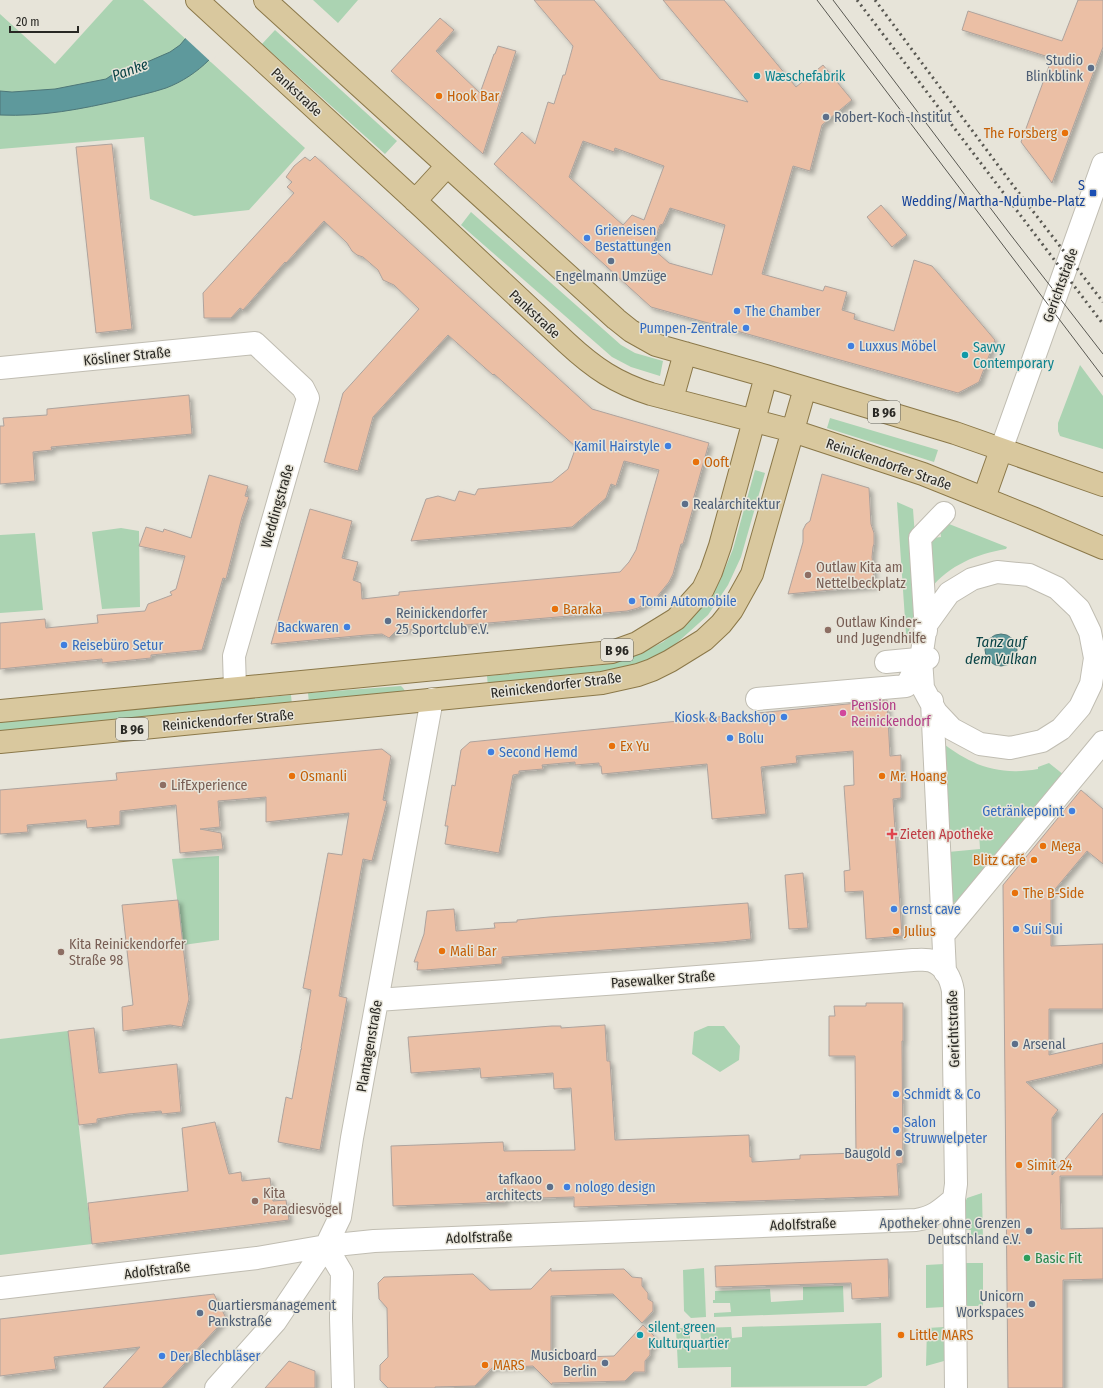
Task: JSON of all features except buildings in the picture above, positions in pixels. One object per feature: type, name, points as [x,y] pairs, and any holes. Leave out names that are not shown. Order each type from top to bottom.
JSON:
[{"type":"main road","name":"Pankstraße","points":[[199,2],[586,360],[606,374],[636,389],[754,420]]},
{"type":"main road","points":[[268,4],[616,320],[631,331],[656,345],[766,376]]},
{"type":"main road","points":[[415,201],[447,166]]},
{"type":"main road","points":[[672,399],[685,353]]},
{"type":"main road","name":"B 96","points":[[766,376],[954,434],[1103,485]]},
{"type":"main road","name":"Reinickendorfer Straße","points":[[0,711],[612,652],[637,643],[676,619],[703,589],[720,546],[766,376]]},
{"type":"main road","name":"Reinickendorfer Straße","points":[[0,742],[602,683],[638,675],[652,670],[704,640],[732,610],[752,574],[805,388]]},
{"type":"main road","name":"Reinickendorfer Straße","points":[[754,420],[793,431],[923,474],[1103,548]]},
{"type":"main road","points":[[984,498],[1001,450]]},
{"type":"main road","points":[[429,670],[432,699]]},
{"type":"street","name":"Gerichtstraße","points":[[1001,450],[1103,164]]},
{"type":"street","name":"Kösliner Straße","points":[[0,368],[255,343]]},
{"type":"street","name":"Weddingstraße","points":[[235,688],[234,656],[308,398],[303,388],[255,343]]},
{"type":"street","points":[[926,625],[949,593],[972,579],[997,572],[1029,575],[1057,588],[1078,609],[1090,632],[1095,658],[1091,684],[1080,707],[1061,729],[1042,741],[1010,748],[980,744],[952,729],[936,712],[924,688],[926,625],[920,538],[944,513]]},
{"type":"street","points":[[886,662],[925,659]]},
{"type":"street","points":[[757,699],[906,686],[925,659]]},
{"type":"street","name":"Plantagenstraße","points":[[216,1388],[275,1322],[326,1246],[340,1217],[377,1000],[432,699]]},
{"type":"street","name":"Gerichtstraße","points":[[932,705],[945,972],[949,977],[953,991],[956,1184],[954,1199],[956,1388]]},
{"type":"street","points":[[944,934],[1103,742]]},
{"type":"street","name":"Pasewalker Straße","points":[[377,1000],[913,960],[932,961],[939,965],[945,972]]},
{"type":"street","name":"Adolfstraße","points":[[0,1288],[257,1258],[326,1246],[374,1241],[916,1220],[927,1218],[939,1212],[954,1199]]},
{"type":"street","points":[[326,1246],[342,1273],[341,1318],[343,1388]]},
{"type":"green space","points":[[113,0],[143,0],[305,148],[249,210],[194,216],[150,199],[144,137],[0,149],[0,14],[55,64]]},
{"type":"green space","points":[[313,0],[358,0],[338,23]]},
{"type":"green space","points":[[275,30],[397,141],[385,154],[262,44]]},
{"type":"green space","points":[[471,212],[621,345],[635,353],[663,361],[660,376],[631,367],[612,357],[461,225]]},
{"type":"green space","points":[[1080,365],[1103,396],[1103,449],[1060,436],[1058,431],[1058,423]]},
{"type":"green space","points":[[830,418],[938,450],[934,462],[827,428]]},
{"type":"green space","points":[[755,470],[765,473],[741,557],[728,585],[708,615],[679,641],[661,655],[628,670],[488,687],[487,676],[602,665],[639,654],[663,642],[677,631],[717,584],[724,571],[733,549]]},
{"type":"green space","points":[[897,502],[913,509],[920,606],[914,615],[908,634],[906,634]]},
{"type":"green space","points":[[939,520],[1007,547],[1006,549],[984,554],[964,562],[946,573],[930,589],[926,539],[941,537]]},
{"type":"green space","points":[[121,528],[139,531],[140,607],[102,609],[92,532]]},
{"type":"green space","points":[[35,533],[43,610],[0,613],[0,535]]},
{"type":"green space","points":[[401,686],[405,691],[404,693],[309,703],[308,693]]},
{"type":"green space","points":[[291,695],[292,705],[0,733],[0,722]]},
{"type":"green space","points":[[941,742],[964,757],[986,767],[998,770],[1024,771],[1038,769],[1038,767],[1049,763],[1064,775],[958,902],[951,903],[948,852],[980,849],[979,833],[948,835]]},
{"type":"green space","points":[[219,856],[219,940],[183,945],[172,859]]},
{"type":"green space","points":[[708,1026],[724,1026],[740,1046],[739,1060],[720,1072],[692,1054],[694,1032]]},
{"type":"green space","points":[[68,1031],[92,1244],[0,1255],[0,1039]]},
{"type":"green space","points":[[982,1193],[983,1240],[971,1241],[971,1230],[963,1230],[963,1207],[967,1198]]},
{"type":"green space","points":[[964,1263],[983,1263],[983,1306],[964,1306]]},
{"type":"green space","points":[[944,1264],[944,1307],[926,1308],[926,1265]]},
{"type":"green space","points":[[704,1268],[706,1317],[691,1318],[684,1311],[683,1270]]},
{"type":"green space","points":[[843,1286],[844,1312],[714,1317],[714,1313],[731,1312],[730,1303],[713,1303],[713,1300],[715,1300],[715,1291],[770,1289],[771,1302],[803,1300],[803,1287]]},
{"type":"green space","points":[[881,1323],[882,1377],[866,1386],[731,1387],[731,1367],[678,1368],[676,1328],[690,1328],[690,1340],[701,1339],[700,1328],[731,1327],[732,1338],[742,1337],[742,1327]]},
{"type":"green space","points":[[944,1327],[944,1361],[926,1366],[927,1328]]},
{"type":"water","name":"Panke","points":[[218,0],[209,60],[194,73],[178,83],[149,93],[76,109],[46,114],[0,115],[0,91],[12,92],[55,89],[106,79],[112,75],[124,72],[170,52],[180,45]]},
{"type":"water","name":"Tanz auf dem Vulkan","points":[[998,634],[1004,634],[1014,641],[1017,650],[1016,656],[1010,663],[1004,666],[998,666],[988,659],[985,653],[985,647],[992,637]]},
{"type":"pier","points":[[216,0],[266,0],[211,62],[184,37]]},
{"type":"tram line","points":[[817,0],[1103,377]]},
{"type":"tram line","points":[[833,0],[1103,354]]},
{"type":"railway","points":[[857,0],[1103,324]]},
{"type":"railway","points":[[875,0],[1012,184],[1103,302]]},
{"type":"place","name":"Studio Blinkblink","points":[[1091,68]]},
{"type":"place","name":"Wæschefabrik","points":[[757,76]]},
{"type":"place","name":"Hook Bar","points":[[439,96]]},
{"type":"place","name":"Robert-Koch-Institut","points":[[826,117]]},
{"type":"place","name":"The Forsberg","points":[[1065,133]]},
{"type":"place","name":"S Wedding/Martha-Ndumbe-Platz","points":[[1093,193]]},
{"type":"place","name":"Grieneisen Bestattungen","points":[[587,238]]},
{"type":"place","name":"Engelmann Umzüge","points":[[611,261]]},
{"type":"place","name":"The Chamber","points":[[737,311]]},
{"type":"place","name":"Pumpen-Zentrale","points":[[746,328]]},
{"type":"place","name":"Luxxus Möbel","points":[[851,346]]},
{"type":"place","name":"Savvy Contemporary","points":[[965,355]]},
{"type":"place","name":"Kamil Hairstyle","points":[[668,446]]},
{"type":"place","name":"Ooft","points":[[696,462]]},
{"type":"place","name":"Realarchitektur","points":[[685,504]]},
{"type":"place","name":"Outlaw Kita am Nettelbeckplatz","points":[[808,575]]},
{"type":"place","name":"Tomi Automobile","points":[[632,601]]},
{"type":"place","name":"Baraka","points":[[555,609]]},
{"type":"place","name":"Reinickendorfer 25 Sportclub e.V.","points":[[388,621]]},
{"type":"place","name":"Backwaren","points":[[347,627]]},
{"type":"place","name":"Outlaw Kinder- und Jugendhilfe","points":[[828,630]]},
{"type":"place","name":"Reisebüro Setur","points":[[64,645]]},
{"type":"place","name":"Pension Reinickendorf","points":[[843,713]]},
{"type":"place","name":"Kiosk & Backshop","points":[[784,717]]},
{"type":"place","name":"Bolu","points":[[730,738]]},
{"type":"place","name":"Ex Yu","points":[[612,746]]},
{"type":"place","name":"Second Hemd","points":[[491,752]]},
{"type":"place","name":"Osmanli","points":[[292,776]]},
{"type":"place","name":"Mr. Hoang","points":[[882,776]]},
{"type":"place","name":"LifExperience","points":[[163,785]]},
{"type":"place","name":"Getränkepoint","points":[[1072,811]]},
{"type":"place","name":"Zieten Apotheke","points":[[892,834]]},
{"type":"place","name":"Mega","points":[[1043,846]]},
{"type":"place","name":"Blitz Café","points":[[1034,860]]},
{"type":"place","name":"The B-Side","points":[[1015,893]]},
{"type":"place","name":"ernst cave","points":[[894,909]]},
{"type":"place","name":"Sui Sui","points":[[1016,929]]},
{"type":"place","name":"Julius","points":[[896,931]]},
{"type":"place","name":"Mali Bar","points":[[442,951]]},
{"type":"place","name":"Kita Reinickendorfer Straße 98","points":[[61,952]]},
{"type":"place","name":"Arsenal","points":[[1015,1044]]},
{"type":"place","name":"Schmidt & Co","points":[[896,1094]]},
{"type":"place","name":"Salon Struwwelpeter","points":[[896,1130]]},
{"type":"place","name":"Baugold","points":[[899,1153]]},
{"type":"place","name":"Simit 24","points":[[1019,1165]]},
{"type":"place","name":"tafkaoo architects","points":[[550,1187]]},
{"type":"place","name":"nologo design","points":[[567,1187]]},
{"type":"place","name":"Kita Paradiesvögel","points":[[255,1201]]},
{"type":"place","name":"Apotheker ohne Grenzen Deutschland e.V.","points":[[1029,1231]]},
{"type":"place","name":"Basic Fit","points":[[1027,1258]]},
{"type":"place","name":"Unicorn Workspaces","points":[[1032,1304]]},
{"type":"place","name":"Quartiersmanagement Pankstraße","points":[[200,1313]]},
{"type":"place","name":"silent green Kulturquartier","points":[[640,1335]]},
{"type":"place","name":"Little MARS","points":[[901,1335]]},
{"type":"place","name":"Der Blechbläser","points":[[162,1356]]},
{"type":"place","name":"Musicboard Berlin","points":[[605,1363]]},
{"type":"place","name":"MARS","points":[[485,1365]]}]
